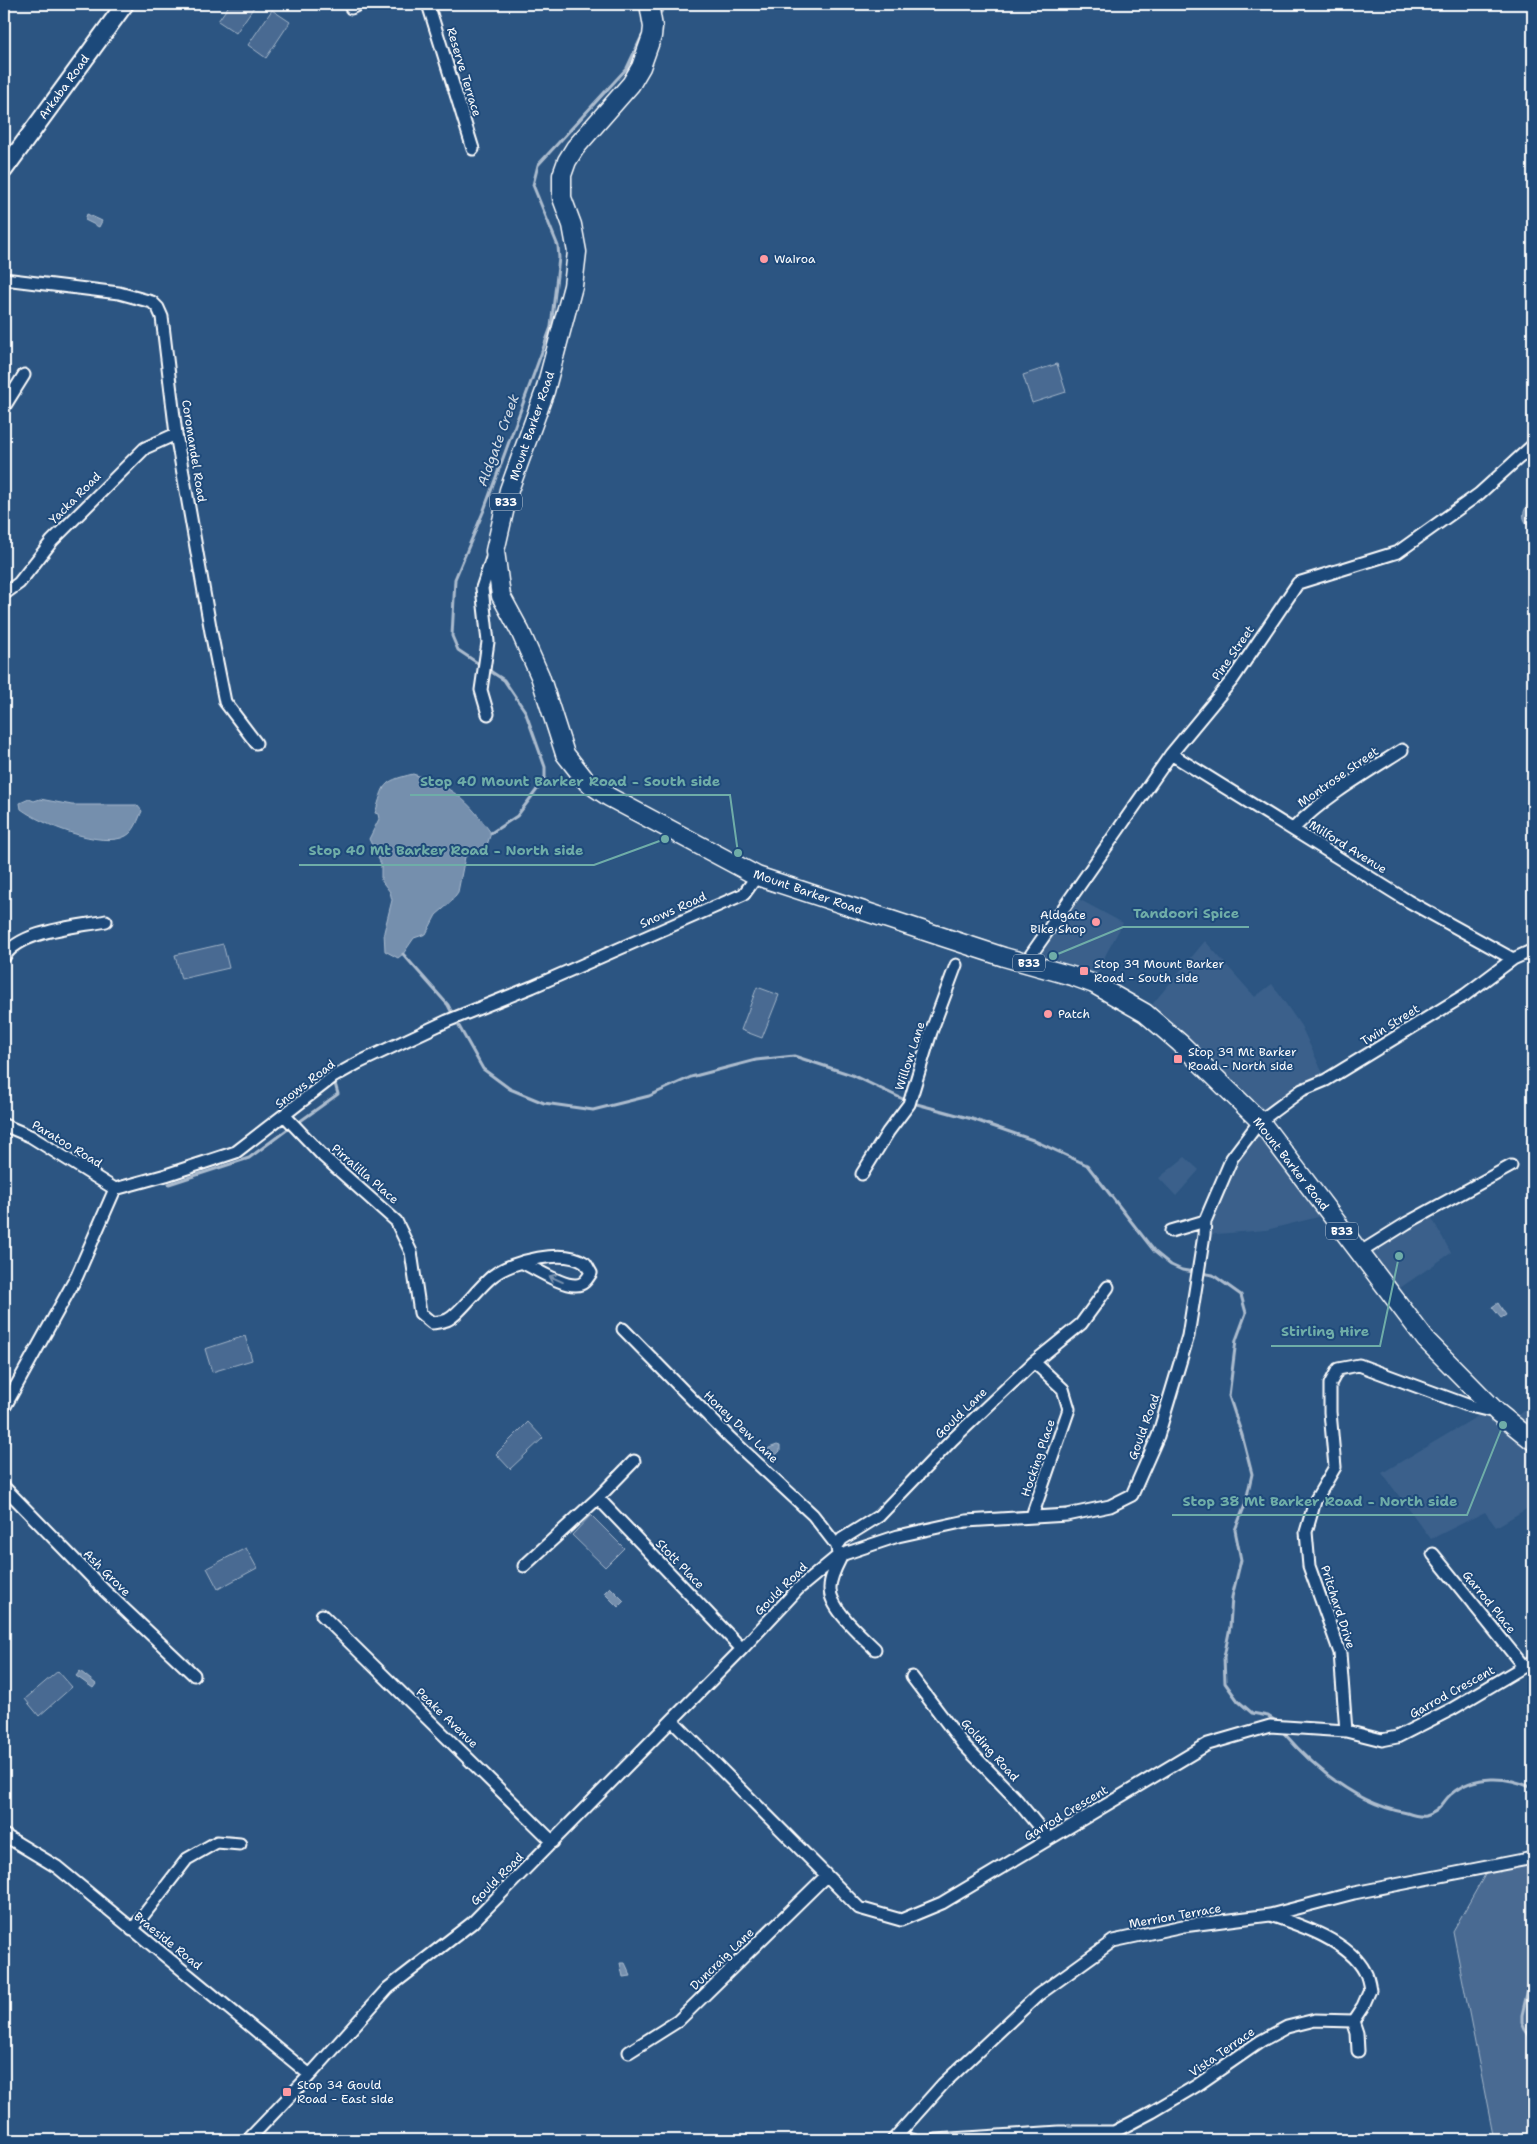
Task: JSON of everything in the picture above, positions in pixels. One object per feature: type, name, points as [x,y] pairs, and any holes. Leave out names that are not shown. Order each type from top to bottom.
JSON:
[{"type":"main road","name":"Mount Barker Road","points":[[648,4],[653,27],[652,36],[641,67],[631,84],[575,148],[567,161],[562,175],[562,198],[572,225],[577,252],[573,286],[545,391],[509,490],[494,551],[502,596],[540,676],[565,754],[587,782],[609,798],[757,876],[1004,957],[1026,962],[1094,984],[1145,1013],[1180,1043],[1260,1121],[1426,1340],[1497,1412],[1533,1442]]},
{"type":"street","name":"Arkaba Road","points":[[4,170],[125,4]]},
{"type":"street","name":"Reserve Terrace","points":[[428,4],[473,149]]},
{"type":"street","name":"Coromandel Road","points":[[4,280],[120,293],[152,302],[158,308],[162,317],[176,434],[225,702],[256,743]]},
{"type":"street","points":[[4,407],[24,375]]},
{"type":"street","name":"Yacka Road","points":[[4,594],[19,583],[52,541],[145,448],[176,434]]},
{"type":"street","name":"Pine Street","points":[[1026,962],[1171,754],[1233,679],[1298,583],[1398,552],[1479,494],[1533,445]]},
{"type":"street","points":[[488,714],[481,690],[488,642],[482,588],[494,551]]},
{"type":"street","name":"Montrose Street","points":[[1293,829],[1305,817],[1345,786],[1402,750]]},
{"type":"street","name":"Milford Avenue","points":[[1171,754],[1408,900],[1513,959]]},
{"type":"street","name":"Snows Road","points":[[115,1189],[166,1175],[236,1152],[333,1077],[358,1063],[448,1021],[532,987],[744,894],[757,876]]},
{"type":"street","points":[[4,957],[8,949],[28,937],[106,921]]},
{"type":"street","name":"Twin Street","points":[[1260,1121],[1302,1090],[1326,1080],[1465,995],[1513,959],[1533,950]]},
{"type":"street","name":"Willow Lane","points":[[862,1174],[910,1099],[931,1032],[956,965]]},
{"type":"street","name":"Pirralilla Place","points":[[285,1116],[324,1157],[396,1221],[411,1252],[420,1313],[432,1323],[448,1319],[493,1275],[508,1267],[523,1263],[553,1256],[568,1257],[585,1263],[591,1273],[585,1282],[576,1285],[557,1280],[523,1263]]},
{"type":"street","name":"Gould Road","points":[[248,2140],[310,2076],[388,1988],[472,1923],[742,1649],[798,1589],[839,1552],[898,1536],[966,1521],[1067,1515],[1110,1506],[1132,1495],[1158,1436],[1188,1336],[1205,1221],[1232,1158],[1260,1121]]},
{"type":"street","name":"Paratoo Road","points":[[4,1125],[30,1136],[115,1189]]},
{"type":"street","points":[[1359,1253],[1407,1222],[1511,1166]]},
{"type":"street","points":[[4,1408],[77,1276],[115,1189]]},
{"type":"street","points":[[1171,1231],[1205,1221]]},
{"type":"street","name":"Gould Lane","points":[[839,1552],[842,1539],[879,1516],[953,1439],[1034,1362],[1081,1324],[1108,1287]]},
{"type":"street","name":"Honey Dew Lane","points":[[623,1329],[730,1438],[813,1516],[839,1552]]},
{"type":"street","name":"Hocking Place","points":[[1032,1516],[1069,1409],[1063,1390],[1034,1362]]},
{"type":"street","name":"Pritchard Drive","points":[[1346,1731],[1340,1653],[1309,1566],[1306,1532],[1315,1501],[1336,1466],[1330,1412],[1330,1384],[1338,1369],[1359,1365],[1470,1406],[1497,1412]]},
{"type":"street","points":[[524,1566],[598,1498],[634,1461]]},
{"type":"street","name":"Ash Grove","points":[[4,1487],[105,1591],[194,1675]]},
{"type":"street","name":"Stott Place","points":[[598,1498],[742,1649]]},
{"type":"street","points":[[839,1552],[829,1589],[835,1607],[875,1649]]},
{"type":"street","name":"Garrod Place","points":[[1433,1554],[1529,1664]]},
{"type":"street","name":"Peake Avenue","points":[[322,1615],[553,1842]]},
{"type":"street","name":"Garrod Crescent","points":[[672,1720],[859,1908],[901,1920],[942,1903],[1208,1744],[1270,1726],[1346,1731],[1382,1740],[1397,1737],[1452,1709],[1529,1664]]},
{"type":"street","name":"Golding Road","points":[[912,1677],[963,1744],[1016,1799],[1049,1839]]},
{"type":"street","name":"Braeside Road","points":[[4,1835],[57,1868],[310,2076]]},
{"type":"street","points":[[132,1930],[187,1859],[217,1842],[240,1844]]},
{"type":"street","name":"Merrion Terrace","points":[[895,2139],[942,2084],[1038,1995],[1113,1941],[1183,1926],[1270,1915],[1354,1893],[1533,1858]]},
{"type":"street","name":"Duncraig Lane","points":[[629,2052],[678,2021],[826,1876]]},
{"type":"street","points":[[1270,1915],[1314,1932],[1338,1944],[1365,1972],[1370,1990],[1364,2006],[1354,2021],[1358,2051]]},
{"type":"street","name":"Vista Terrace","points":[[936,2140],[1059,2132],[1115,2136],[1196,2086],[1261,2041],[1287,2027],[1315,2020],[1354,2021]]},
{"type":"street","points":[[895,2139],[913,2140]]},
{"type":"shaded area","points":[[230,4],[256,4],[236,33],[218,21]]},
{"type":"shaded area","points":[[272,10],[290,22],[266,58],[248,45]]},
{"type":"shaded area","points":[[87,214],[102,221],[99,227],[85,220]]},
{"type":"shaded area","points":[[1057,364],[1066,392],[1032,403],[1023,375]]},
{"type":"shaded area","points":[[1533,497],[1533,525],[1529,526],[1524,519],[1524,511]]},
{"type":"shaded area","points":[[413,774],[449,789],[474,811],[491,833],[486,848],[470,853],[465,857],[458,892],[450,903],[436,915],[426,934],[414,938],[398,958],[385,951],[384,932],[392,900],[390,892],[381,880],[381,864],[369,839],[379,819],[378,814],[375,813],[385,786],[395,779]]},
{"type":"shaded area","points":[[29,799],[34,801],[40,799],[72,805],[137,805],[142,811],[136,825],[129,834],[115,839],[102,839],[57,828],[30,815],[21,809],[20,803]]},
{"type":"shaded area","points":[[1071,895],[1123,923],[1106,954],[1094,984],[1026,962]]},
{"type":"shaded area","points":[[1205,941],[1255,997],[1272,984],[1301,1026],[1326,1080],[1260,1121],[1145,1013]]},
{"type":"shaded area","points":[[223,944],[229,968],[181,979],[175,955]]},
{"type":"shaded area","points":[[757,987],[779,995],[762,1038],[741,1030]]},
{"type":"shaded area","points":[[1260,1121],[1330,1214],[1266,1230],[1204,1235],[1232,1158]]},
{"type":"shaded area","points":[[1185,1157],[1199,1170],[1176,1196],[1159,1178]]},
{"type":"shaded area","points":[[1428,1211],[1451,1253],[1391,1294],[1359,1253]]},
{"type":"shaded area","points":[[1498,1303],[1506,1315],[1501,1318],[1492,1307]]},
{"type":"shaded area","points":[[245,1336],[252,1360],[212,1372],[205,1349]]},
{"type":"shaded area","points":[[1533,1405],[1533,1505],[1496,1527],[1485,1512],[1431,1539],[1382,1473],[1488,1410],[1508,1422]]},
{"type":"shaded area","points":[[528,1422],[543,1438],[510,1469],[496,1454]]},
{"type":"shaded area","points":[[777,1445],[780,1446],[780,1451],[774,1457],[771,1457],[767,1451],[769,1448]]},
{"type":"shaded area","points":[[591,1515],[624,1548],[605,1567],[572,1535]]},
{"type":"shaded area","points":[[246,1548],[257,1568],[218,1589],[207,1568]]},
{"type":"shaded area","points":[[610,1587],[624,1601],[618,1607],[604,1593]]},
{"type":"shaded area","points":[[58,1671],[72,1687],[39,1716],[25,1699]]},
{"type":"shaded area","points":[[80,1671],[96,1684],[93,1688],[76,1676]]},
{"type":"shaded area","points":[[1533,1858],[1533,2140],[1494,2140],[1453,1931],[1490,1866]]},
{"type":"shaded area","points":[[620,1963],[625,1963],[631,1976],[623,1977]]},
{"type":"waterway","name":"Aldgate Creek","points":[[658,15],[669,4]]},
{"type":"waterway","name":"Aldgate Creek","points":[[482,666],[458,650],[452,636],[455,579],[484,510],[551,327],[559,258],[558,246],[533,185],[538,165],[627,68],[642,36]]},
{"type":"waterway","name":"Aldgate Creek","points":[[487,669],[504,680],[525,711],[545,767],[545,779],[517,816],[491,833]]},
{"type":"waterway","points":[[403,954],[448,1005],[453,1015]]},
{"type":"waterway","points":[[456,1021],[483,1069],[510,1089],[544,1103],[593,1110],[649,1096],[691,1077],[756,1060],[794,1056],[852,1075],[907,1101]]},
{"type":"waterway","points":[[299,1122],[338,1094],[334,1080]]},
{"type":"waterway","points":[[913,1103],[972,1119],[1033,1140],[1087,1165],[1155,1252],[1171,1265],[1182,1270],[1194,1272]]},
{"type":"waterway","points":[[169,1184],[249,1158],[288,1129]]},
{"type":"waterway","points":[[1201,1273],[1213,1275],[1241,1295],[1246,1313],[1236,1340],[1229,1396],[1252,1474],[1245,1505],[1235,1530],[1241,1560],[1232,1597],[1230,1627],[1224,1657],[1225,1683],[1238,1701],[1252,1713],[1268,1716],[1279,1723]]},
{"type":"waterway","points":[[1282,1731],[1308,1758],[1338,1783],[1371,1802],[1414,1815],[1423,1816],[1431,1814],[1451,1794],[1470,1783],[1481,1780],[1502,1779],[1533,1788]]},
{"type":"waterway","points":[[1533,1939],[1528,1989],[1522,2015],[1522,2022],[1533,2041]]},
{"type":"place","name":"Wairoa","points":[[764,259]]},
{"type":"place","name":"Stop 40 Mt Barker Road - North side","points":[[665,839]]},
{"type":"place","name":"Stop 40 Mount Barker Road - South side","points":[[738,853]]},
{"type":"place","name":"Aldgate Bike Shop","points":[[1096,922]]},
{"type":"place","name":"Tandoori Spice","points":[[1053,956]]},
{"type":"place","name":"Stop 39 Mount Barker Road - South side","points":[[1084,971]]},
{"type":"place","name":"Patch","points":[[1048,1014]]},
{"type":"place","name":"Stop 39 Mt Barker Road - North side","points":[[1178,1059]]},
{"type":"place","name":"Stirling Hire","points":[[1399,1256]]},
{"type":"place","name":"Stop 38 Mt Barker Road - North side","points":[[1503,1425]]},
{"type":"place","name":"Stop 34 Gould Road - East side","points":[[287,2092]]}]
